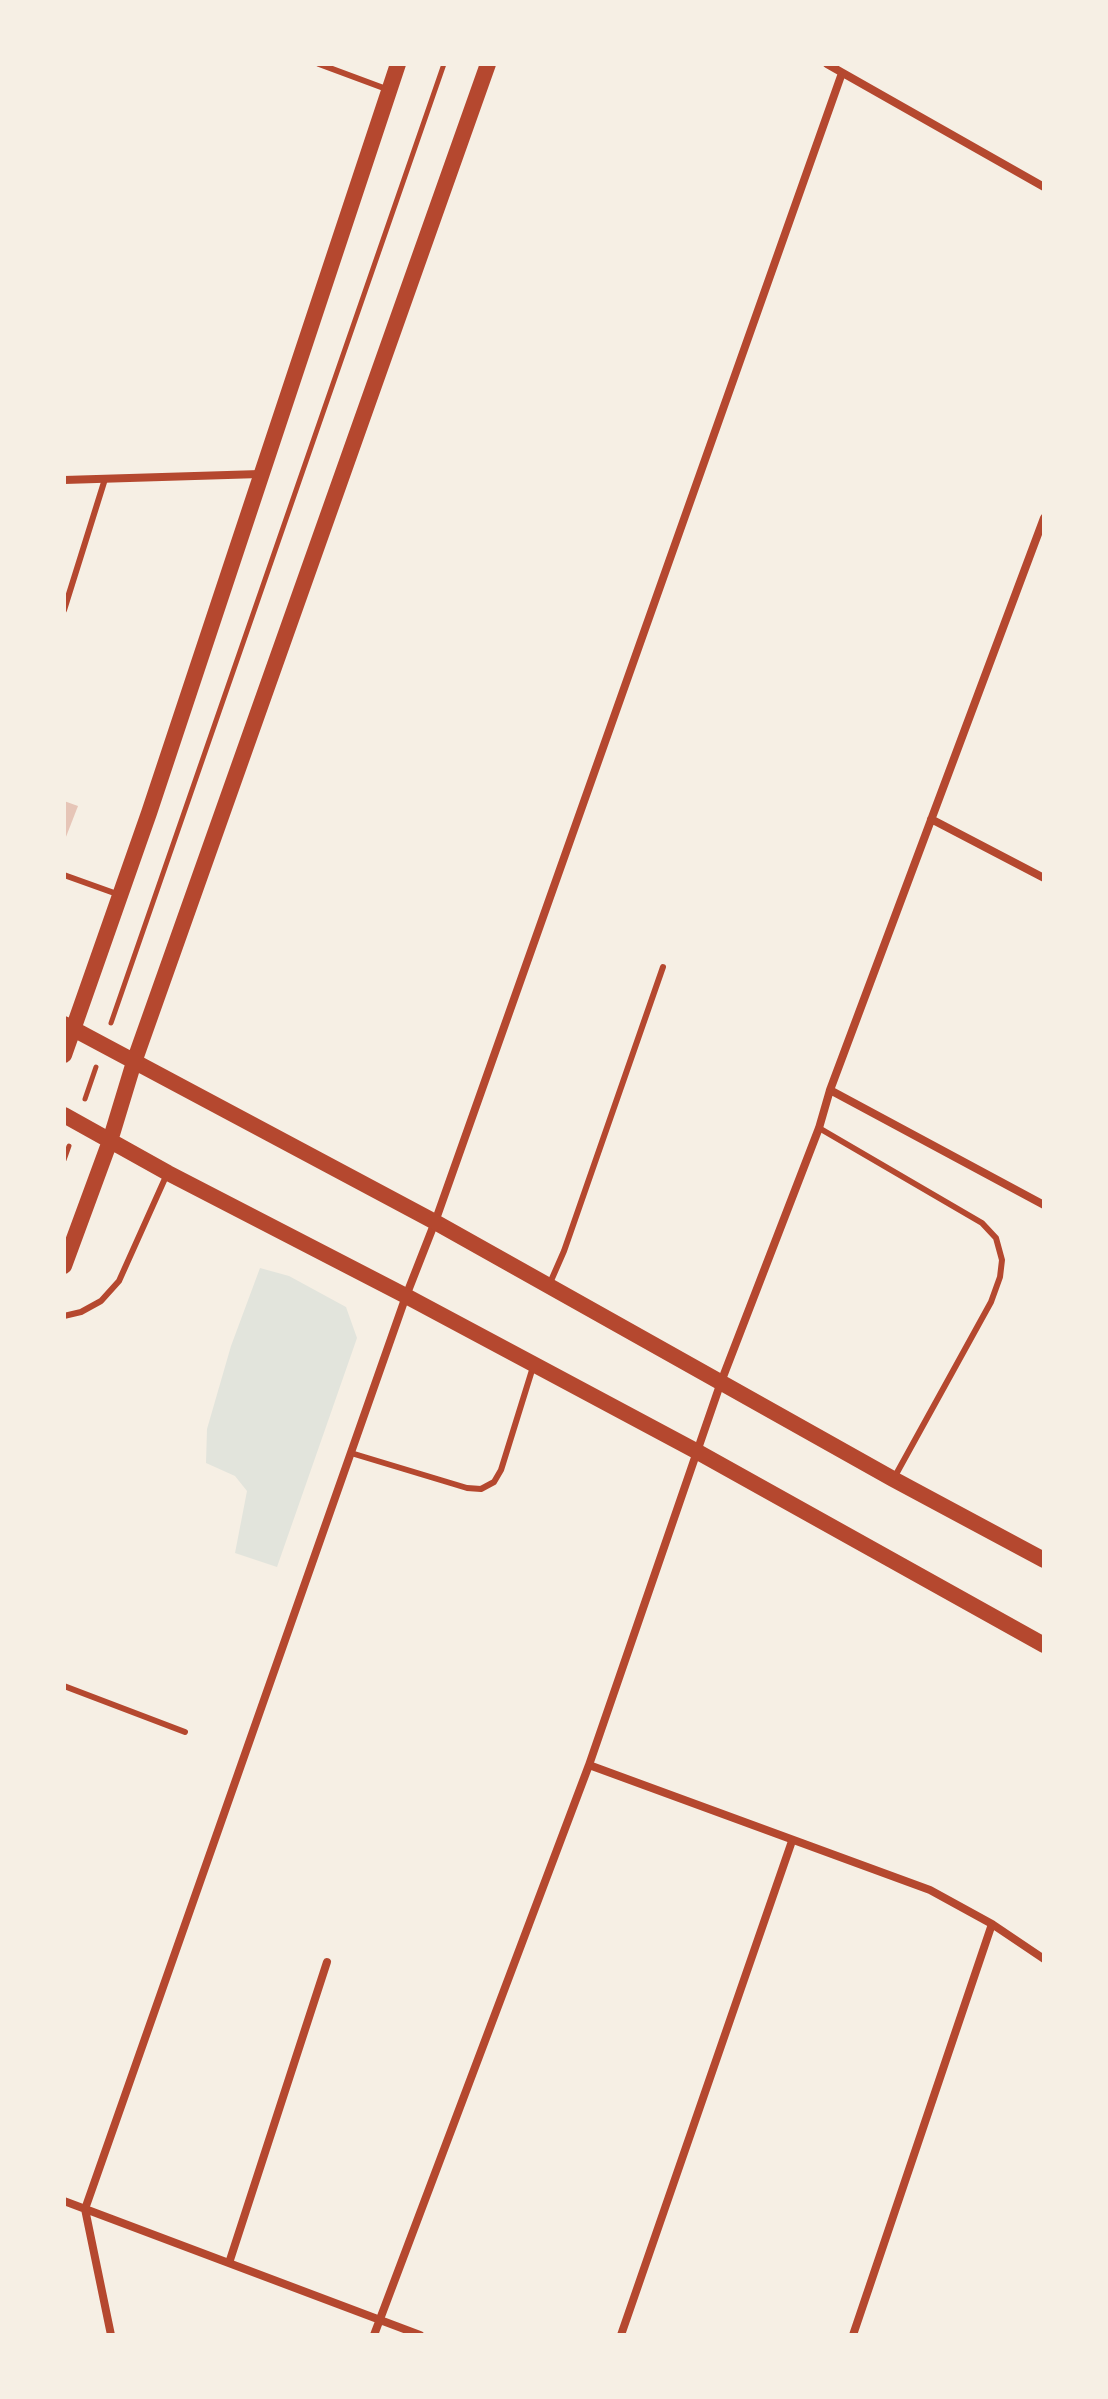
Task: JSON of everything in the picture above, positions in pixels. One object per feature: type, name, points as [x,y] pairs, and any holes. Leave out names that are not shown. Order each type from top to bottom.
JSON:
[{"type":"main road","points":[[64,1055],[69,1027],[120,896],[398,64]]},
{"type":"main road","points":[[64,1266],[488,64]]},
{"type":"main road","points":[[69,1027],[435,1222],[893,1479],[1044,1560]]},
{"type":"main road","points":[[70,1119],[696,1451],[1044,1645]]},
{"type":"street","points":[[827,64],[1044,187]]},
{"type":"street","points":[[111,2335],[85,2209],[406,1296],[435,1222],[842,73]]},
{"type":"street","points":[[64,480],[260,474]]},
{"type":"street","points":[[374,2335],[589,1765],[721,1382],[819,1128],[830,1090],[1044,519]]},
{"type":"street","points":[[931,819],[1044,878]]},
{"type":"street","points":[[830,1090],[1044,1205]]},
{"type":"street","points":[[589,1765],[930,1890],[992,1924],[1044,1959]]},
{"type":"street","points":[[621,2335],[792,1841]]},
{"type":"street","points":[[853,2335],[992,1924]]},
{"type":"street","points":[[229,2263],[327,1962]]},
{"type":"street","points":[[64,2201],[420,2335]]},
{"type":"lane","points":[[319,64],[389,90]]},
{"type":"lane","points":[[64,610],[105,479]]},
{"type":"lane","points":[[64,875],[120,896]]},
{"type":"lane","points":[[549,1287],[663,967]]},
{"type":"lane","points":[[819,1128],[982,1223],[996,1238],[1002,1260],[991,1302],[893,1479]]},
{"type":"lane","points":[[64,1316],[81,1312],[101,1301],[119,1281],[168,1173]]},
{"type":"lane","points":[[351,1453],[467,1488],[481,1489],[494,1482],[501,1470],[534,1364]]},
{"type":"lane","points":[[64,1686],[185,1732]]},
{"type":"path","points":[[64,1160],[70,1119],[104,1045],[444,64]]},
{"type":"shaded area","points":[[260,1268],[289,1276],[346,1307],[357,1338],[277,1567],[235,1553],[247,1491],[235,1476],[206,1463],[207,1429],[231,1346]]},
{"type":"building","points":[[64,801],[78,806],[64,842]]}]
